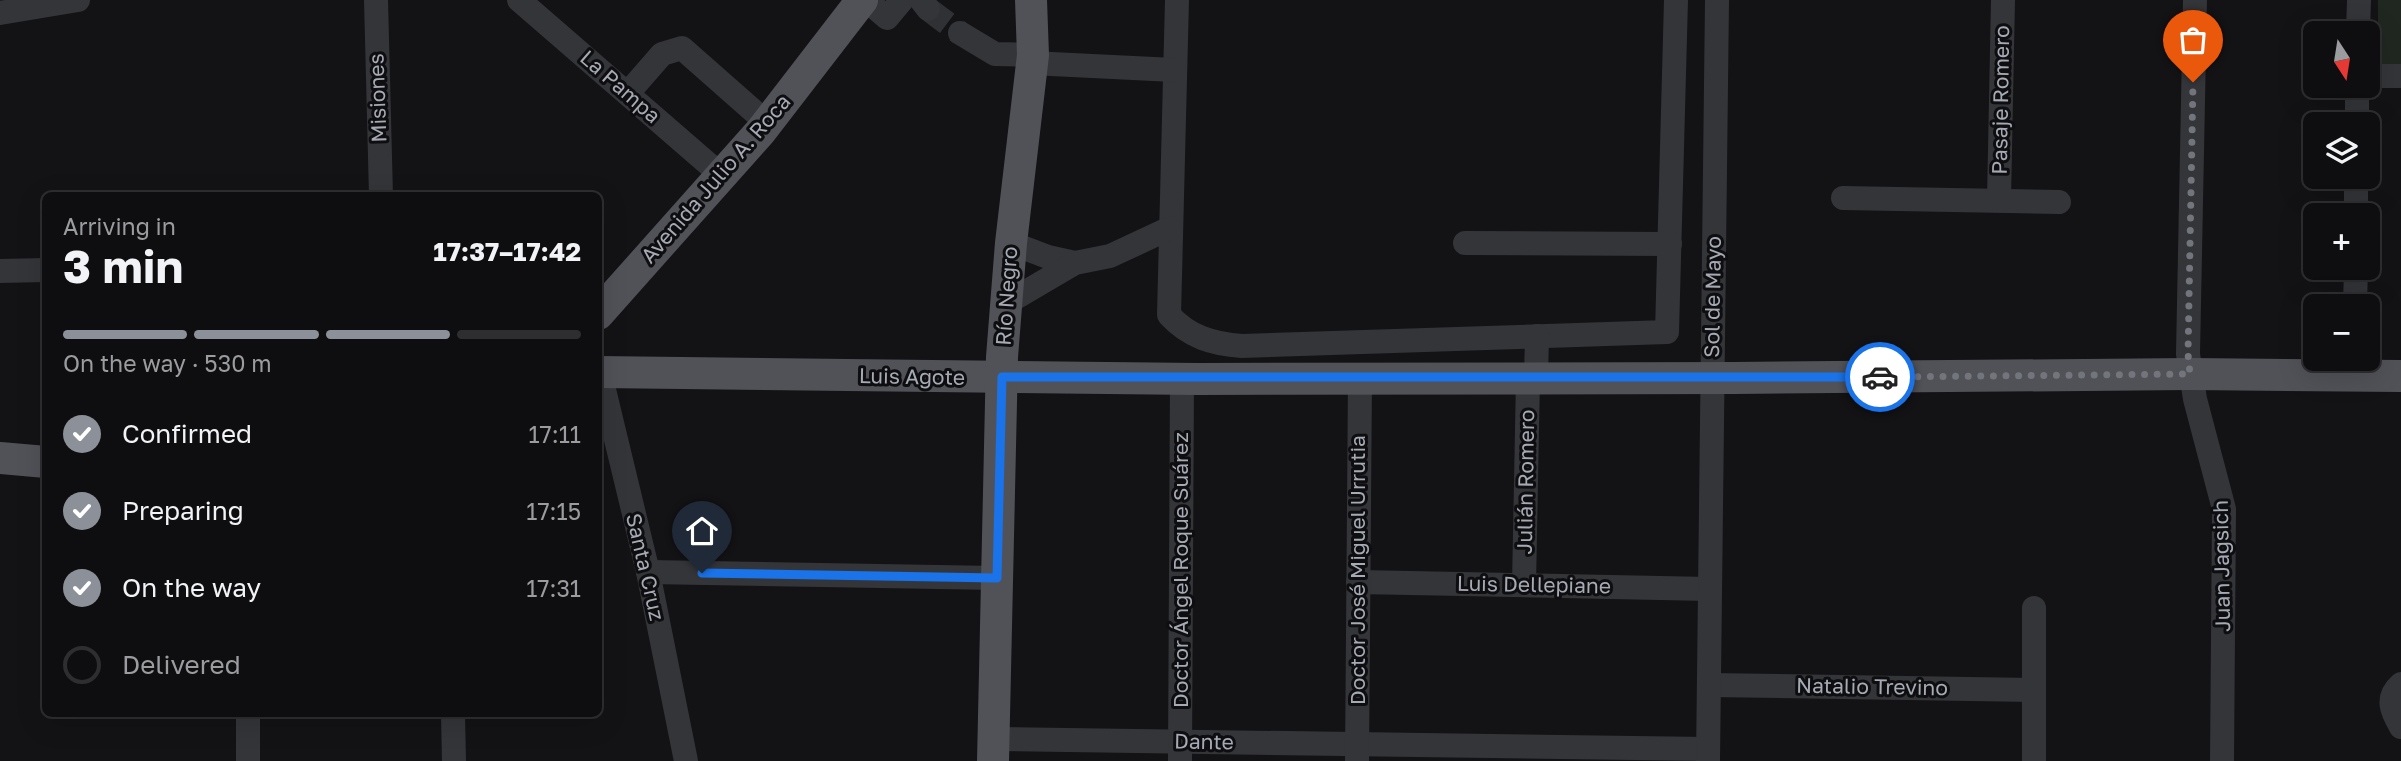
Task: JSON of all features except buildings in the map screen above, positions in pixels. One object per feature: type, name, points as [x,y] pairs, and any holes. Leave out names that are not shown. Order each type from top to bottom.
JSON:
[{"type":"main road","name":"Avenida Julio A. Roca","points":[[830,40],[853,0]]},
{"type":"main road","name":"Avenida Julio A. Roca","points":[[602,309],[767,123],[864,0]]},
{"type":"main road","name":"Río Negro","points":[[993,750],[1005,304],[1032,59],[1031,0]]},
{"type":"main road","name":"Luis Agote","points":[[602,373],[1182,378],[1712,378],[2190,374],[2303,369]]},
{"type":"main road","name":"Luis Agote","points":[[2375,371],[2401,376]]},
{"type":"main road","points":[[0,458],[42,461]]},
{"type":"street","points":[[0,13],[78,0]]},
{"type":"street","name":"Misiones","points":[[376,0],[381,192]]},
{"type":"street","name":"La Pampa","points":[[519,0],[721,174]]},
{"type":"street","points":[[864,0],[887,18],[902,0]]},
{"type":"street","points":[[1177,0],[1169,315],[1182,329],[1216,344],[1242,346],[1667,331],[1675,0]]},
{"type":"street","name":"Sol de Mayo","points":[[1708,755],[1717,0]]},
{"type":"street","name":"Pasaje Romero","points":[[1999,199],[2003,0]]},
{"type":"street","name":"Juan Jagsich","points":[[2195,0],[2188,354],[2190,374],[2224,509],[2222,761]]},
{"type":"street","points":[[2358,21],[2359,0]]},
{"type":"street","points":[[960,33],[995,54],[1174,70]]},
{"type":"street","points":[[628,93],[662,54],[682,48],[767,123]]},
{"type":"street","points":[[2380,76],[2401,76]]},
{"type":"street","points":[[1843,198],[2059,202]]},
{"type":"street","points":[[1005,304],[1075,263],[1110,256],[1170,228]]},
{"type":"street","points":[[1011,243],[1048,257],[1075,263]]},
{"type":"street","points":[[1465,243],[1670,244]]},
{"type":"street","points":[[0,271],[42,270]]},
{"type":"street","name":"Julián Romero","points":[[1524,585],[1532,378],[1537,336]]},
{"type":"street","name":"Doctor Ángel Roque Suárez","points":[[1180,751],[1182,378]]},
{"type":"street","name":"Doctor José Miguel Urrutia","points":[[1357,753],[1360,378]]},
{"type":"street","name":"Santa Cruz","points":[[602,385],[648,572],[686,761]]},
{"type":"street","points":[[648,572],[997,578]]},
{"type":"street","name":"Luis Dellepiane","points":[[1358,582],[1710,589]]},
{"type":"street","points":[[2034,608],[2034,761]]},
{"type":"street","points":[[2401,684],[2390,701],[2393,714],[2401,727]]},
{"type":"street","name":"Natalio Trevino","points":[[1709,685],[2034,690]]},
{"type":"street","points":[[248,717],[248,761]]},
{"type":"street","points":[[453,717],[454,761]]},
{"type":"street","name":"Dante","points":[[993,750],[1708,755]]},
{"type":"shaded area","points":[[2378,0],[2401,0],[2401,69],[2380,69]]},
{"type":"tunnel","points":[[928,9],[960,33]]},
{"type":"way so far","points":[[1880,377],[2190,374],[2188,354],[2193,82]]},
{"type":"route","points":[[702,573],[997,578],[1002,377],[1880,377]]}]
